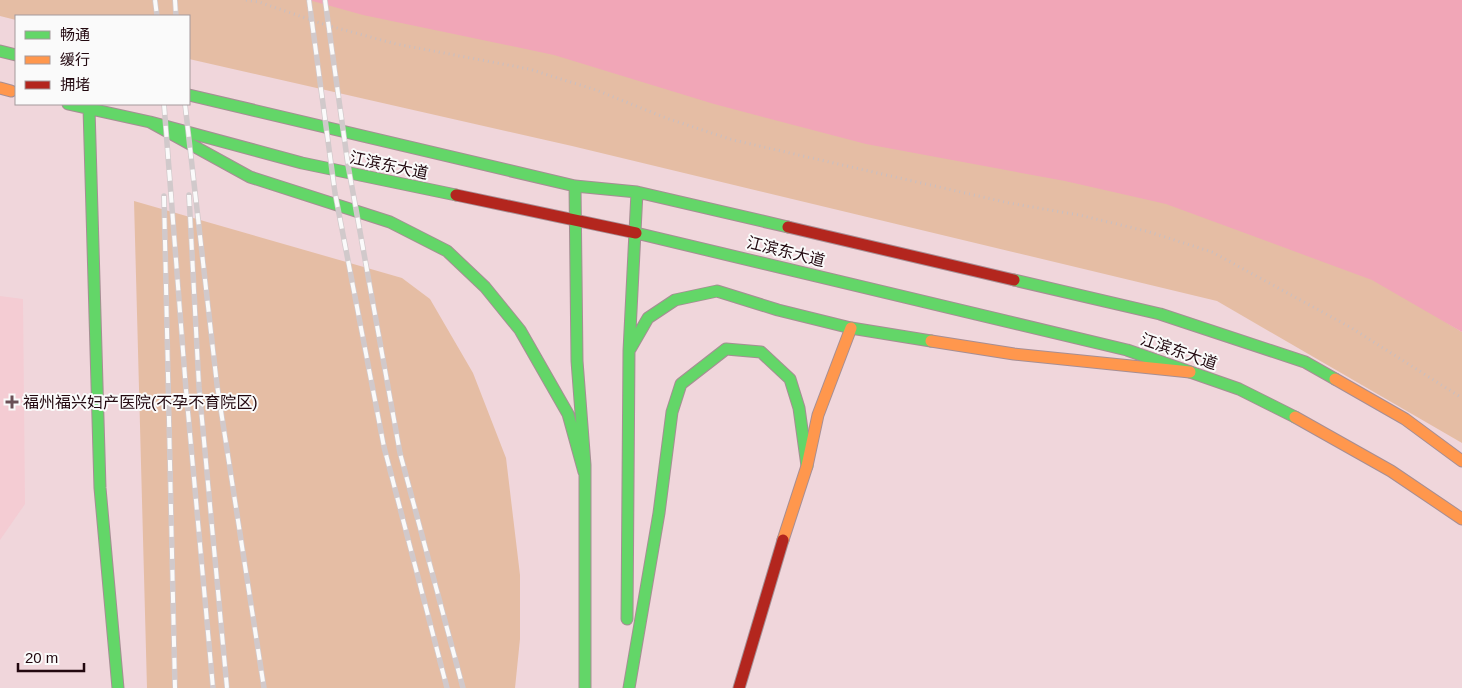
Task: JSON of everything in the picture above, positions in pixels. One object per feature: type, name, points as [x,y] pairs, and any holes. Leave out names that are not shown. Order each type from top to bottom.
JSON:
[{"type":"main road","points":[[0,51],[15,54]]},
{"type":"main road","points":[[190,95],[575,186],[637,192],[1160,314],[1305,362],[1405,419],[1462,461]]},
{"type":"main road","name":"江滨东大道","points":[[73,105],[150,122],[302,163],[634,232],[1075,336],[1127,350],[1239,389],[1283,410],[1391,471],[1462,519]]},
{"type":"main road","points":[[89,108],[96,405],[118,688]]},
{"type":"main road","points":[[150,122],[250,177],[390,222],[447,251],[485,287],[520,330],[568,414],[584,472]]},
{"type":"main road","points":[[575,186],[577,360],[584,472],[585,688]]},
{"type":"main road","points":[[628,688],[629,351],[637,192]]},
{"type":"main road","points":[[629,351],[648,318],[675,300],[717,292],[778,310],[851,328],[1014,354],[1190,372]]},
{"type":"main road","points":[[739,688],[807,466],[818,415],[851,328]]},
{"type":"main road","points":[[628,688],[659,513],[672,412],[681,384],[726,349],[761,352],[790,378],[799,408],[807,466]]},
{"type":"path","points":[[246,0],[259,2],[326,25],[396,44],[529,69],[733,140],[1009,203],[1079,215],[1146,231],[1212,252],[1350,327],[1462,398]]},
{"type":"shaded area","points":[[0,0],[1164,0],[1413,302],[1462,332],[1462,443],[1217,301],[572,146],[190,59],[190,15],[15,15],[15,20],[0,16]]},
{"type":"shaded area","points":[[309,0],[1462,0],[1462,332],[1372,280],[1166,204],[1065,181],[866,144],[714,104],[554,55],[363,15]]},
{"type":"shaded area","points":[[134,201],[402,278],[430,299],[473,373],[506,458],[520,575],[520,639],[515,688],[147,688]]},
{"type":"shaded area","name":"福州福兴妇产医院(不孕不育院区)","points":[[0,296],[23,299],[25,504],[0,540]]},
{"type":"railway","points":[[155,0],[157,15]]},
{"type":"railway","points":[[175,0],[176,15]]},
{"type":"railway","points":[[309,0],[335,193],[384,447],[447,688]]},
{"type":"railway","points":[[325,0],[348,165],[400,453],[463,688]]},
{"type":"railway","points":[[164,105],[186,390],[213,688]]},
{"type":"railway","points":[[185,105],[217,385],[264,688]]},
{"type":"railway","points":[[189,195],[199,387],[227,688]]},
{"type":"railway","points":[[164,196],[175,688]]},
{"type":"traffic: fast","points":[[0,51],[15,55]]},
{"type":"traffic: fast","points":[[190,95],[575,186],[637,192],[788,227]]},
{"type":"traffic: fast","points":[[73,105],[150,122],[302,163],[456,195]]},
{"type":"traffic: fast","points":[[89,108],[100,488],[118,688]]},
{"type":"traffic: fast","points":[[150,122],[250,177],[390,222],[447,251],[485,287],[520,330],[568,414],[584,472]]},
{"type":"traffic: fast","points":[[575,186],[577,361],[585,465],[585,688]]},
{"type":"traffic: fast","points":[[627,619],[629,351],[637,192]]},
{"type":"traffic: fast","points":[[636,233],[1127,350],[1239,389],[1295,417]]},
{"type":"traffic: fast","points":[[1014,280],[1160,314],[1305,362],[1335,379]]},
{"type":"traffic: fast","points":[[629,351],[648,318],[675,300],[717,291],[778,310],[851,328],[931,341]]},
{"type":"traffic: fast","points":[[629,688],[659,513],[672,412],[681,384],[726,349],[761,352],[790,379],[799,408],[807,466]]},
{"type":"traffic: slow","points":[[0,88],[11,91]]},
{"type":"traffic: slow","points":[[783,540],[807,466],[818,415],[851,328]]},
{"type":"traffic: slow","points":[[931,341],[1014,354],[1190,372]]},
{"type":"traffic: slow","points":[[1335,379],[1405,419],[1462,461]]},
{"type":"traffic: slow","points":[[1295,417],[1391,471],[1462,519]]},
{"type":"traffic: jam","points":[[456,195],[636,233]]},
{"type":"traffic: jam","points":[[788,227],[1014,280]]},
{"type":"traffic: jam","points":[[739,688],[783,540]]},
{"type":"place","name":"福州福兴妇产医院(不孕不育院区)","points":[[12,402]]}]
